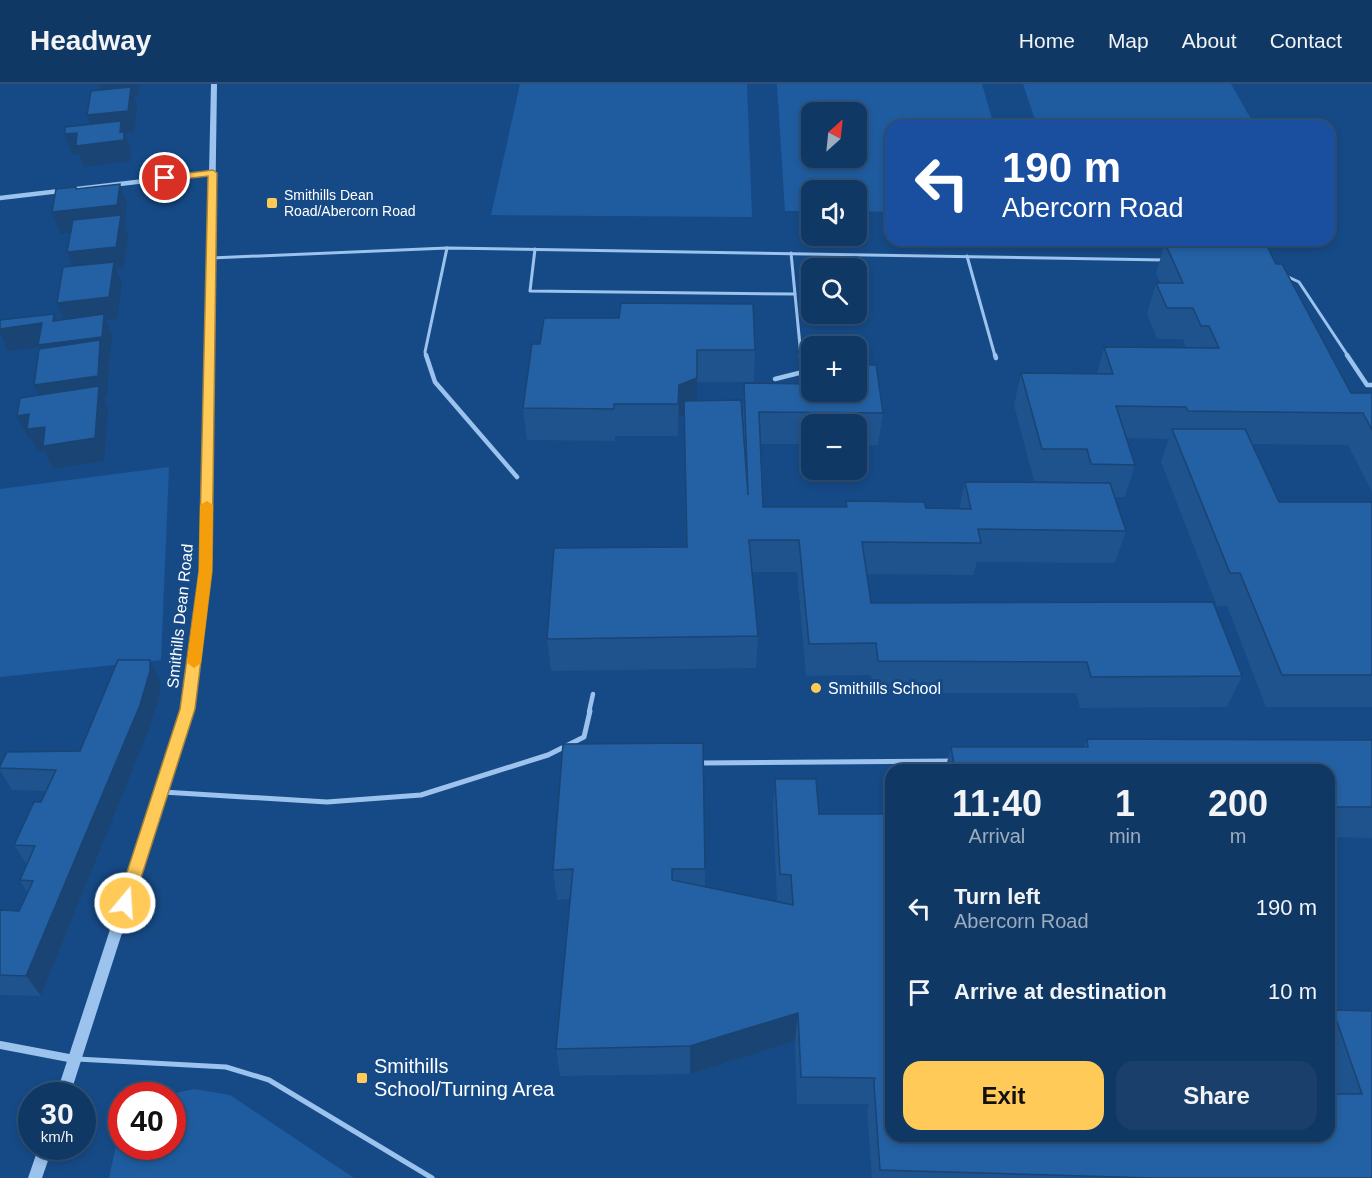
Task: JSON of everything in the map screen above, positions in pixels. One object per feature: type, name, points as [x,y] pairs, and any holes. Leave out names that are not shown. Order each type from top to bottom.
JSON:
[{"type":"street","name":"Smithills Dean Road","points":[[67,1082],[188,709],[205,571],[214,84]]},
{"type":"street","points":[[0,198],[213,173]]},
{"type":"street","points":[[0,1045],[74,1059]]},
{"type":"street","points":[[35,1178],[41,1160]]},
{"type":"lane","points":[[211,258],[447,248],[1175,260]]},
{"type":"lane","points":[[447,248],[425,352],[435,382],[517,477]]},
{"type":"lane","points":[[535,249],[530,291],[795,294]]},
{"type":"lane","points":[[791,253],[801,352]]},
{"type":"lane","points":[[968,256],[996,358]]},
{"type":"lane","points":[[1278,272],[1299,282],[1367,385],[1372,386]]},
{"type":"lane","points":[[775,379],[801,372]]},
{"type":"lane","points":[[161,792],[327,802],[421,795],[548,755],[584,737],[593,694]]},
{"type":"lane","points":[[568,746],[577,751]]},
{"type":"lane","points":[[691,763],[962,761]]},
{"type":"lane","points":[[74,1059],[226,1067],[269,1080],[432,1178]]},
{"type":"shaded area","points":[[520,84],[747,84],[752,217],[491,215]]},
{"type":"shaded area","points":[[777,84],[982,84],[992,120],[885,120],[885,212],[867,211],[867,180],[801,180],[801,211],[785,211]]},
{"type":"shaded area","points":[[1023,84],[1231,84],[1252,120],[1035,120]]},
{"type":"shaded area","points":[[169,467],[161,660],[0,677],[0,489]]},
{"type":"shaded area","points":[[194,1089],[230,1095],[354,1178],[109,1178],[113,1160],[186,1160],[186,1091]]},
{"type":"building","points":[[131,87],[128,111],[87,115],[91,91]]},
{"type":"building","points":[[121,121],[120,132],[124,132],[124,140],[76,146],[77,133],[65,134],[65,127]]},
{"type":"building","points":[[120,184],[117,205],[52,212],[56,189]]},
{"type":"building","points":[[121,215],[116,247],[67,252],[73,220]]},
{"type":"building","points":[[1166,246],[1267,246],[1276,264],[1282,264],[1351,393],[1372,393],[1372,430],[1363,413],[1188,411],[1186,407],[1116,406],[1135,465],[1091,464],[1087,449],[1042,449],[1021,373],[1113,374],[1104,347],[1219,348],[1209,326],[1201,326],[1193,308],[1167,308],[1156,283],[1183,283]]},
{"type":"building","points":[[114,262],[109,297],[57,303],[63,267]]},
{"type":"building","points":[[621,303],[753,304],[755,350],[697,350],[697,378],[679,385],[678,404],[614,404],[614,409],[523,408],[532,344],[540,344],[544,318],[619,318]]},
{"type":"building","points":[[54,314],[53,321],[104,314],[102,337],[38,345],[42,323],[0,329],[0,320]]},
{"type":"building","points":[[100,340],[98,376],[34,385],[39,349]]},
{"type":"building","points":[[867,365],[876,365],[883,413],[759,412],[763,507],[847,507],[846,501],[924,502],[926,508],[971,509],[965,482],[1110,483],[1126,531],[978,529],[981,543],[862,542],[871,603],[1213,602],[1242,676],[1091,677],[1087,662],[878,661],[876,643],[809,644],[799,540],[749,540],[758,636],[547,639],[554,548],[687,547],[684,401],[741,400],[748,495],[744,383],[801,384],[801,402],[867,402]]},
{"type":"building","points":[[99,386],[95,438],[43,446],[45,427],[27,429],[29,414],[17,416],[20,398]]},
{"type":"building","points":[[1172,429],[1245,429],[1279,502],[1372,502],[1372,675],[1282,675],[1240,573],[1230,573]]},
{"type":"building","points":[[118,660],[150,660],[150,671],[140,705],[26,976],[0,975],[0,910],[19,911],[33,881],[20,880],[35,846],[14,845],[34,802],[41,802],[56,770],[0,768],[0,766],[7,752],[80,751]]},
{"type":"building","points":[[1087,739],[1372,740],[1372,807],[1335,807],[1335,764],[954,764],[951,747],[1088,747]]},
{"type":"building","points":[[703,743],[705,869],[672,869],[672,880],[793,905],[791,875],[780,874],[775,779],[816,779],[819,814],[885,814],[885,1142],[1335,1142],[1335,1094],[1362,1094],[1335,1010],[1372,1011],[1372,1178],[1153,1178],[880,1170],[875,1078],[801,1077],[798,1013],[690,1046],[556,1049],[573,869],[553,870],[563,744]]},
{"type":"slow traffic","points":[[194,663],[205,571],[207,505]]},
{"type":"place","name":"Smithills Dean Road/Abercorn Road","points":[[272,203]]},
{"type":"place","name":"Smithills School","points":[[816,688]]},
{"type":"place","name":"Smithills School/Turning Area","points":[[362,1078]]},
{"type":"route","points":[[125,903],[188,709],[205,571],[213,173],[165,178]]}]
